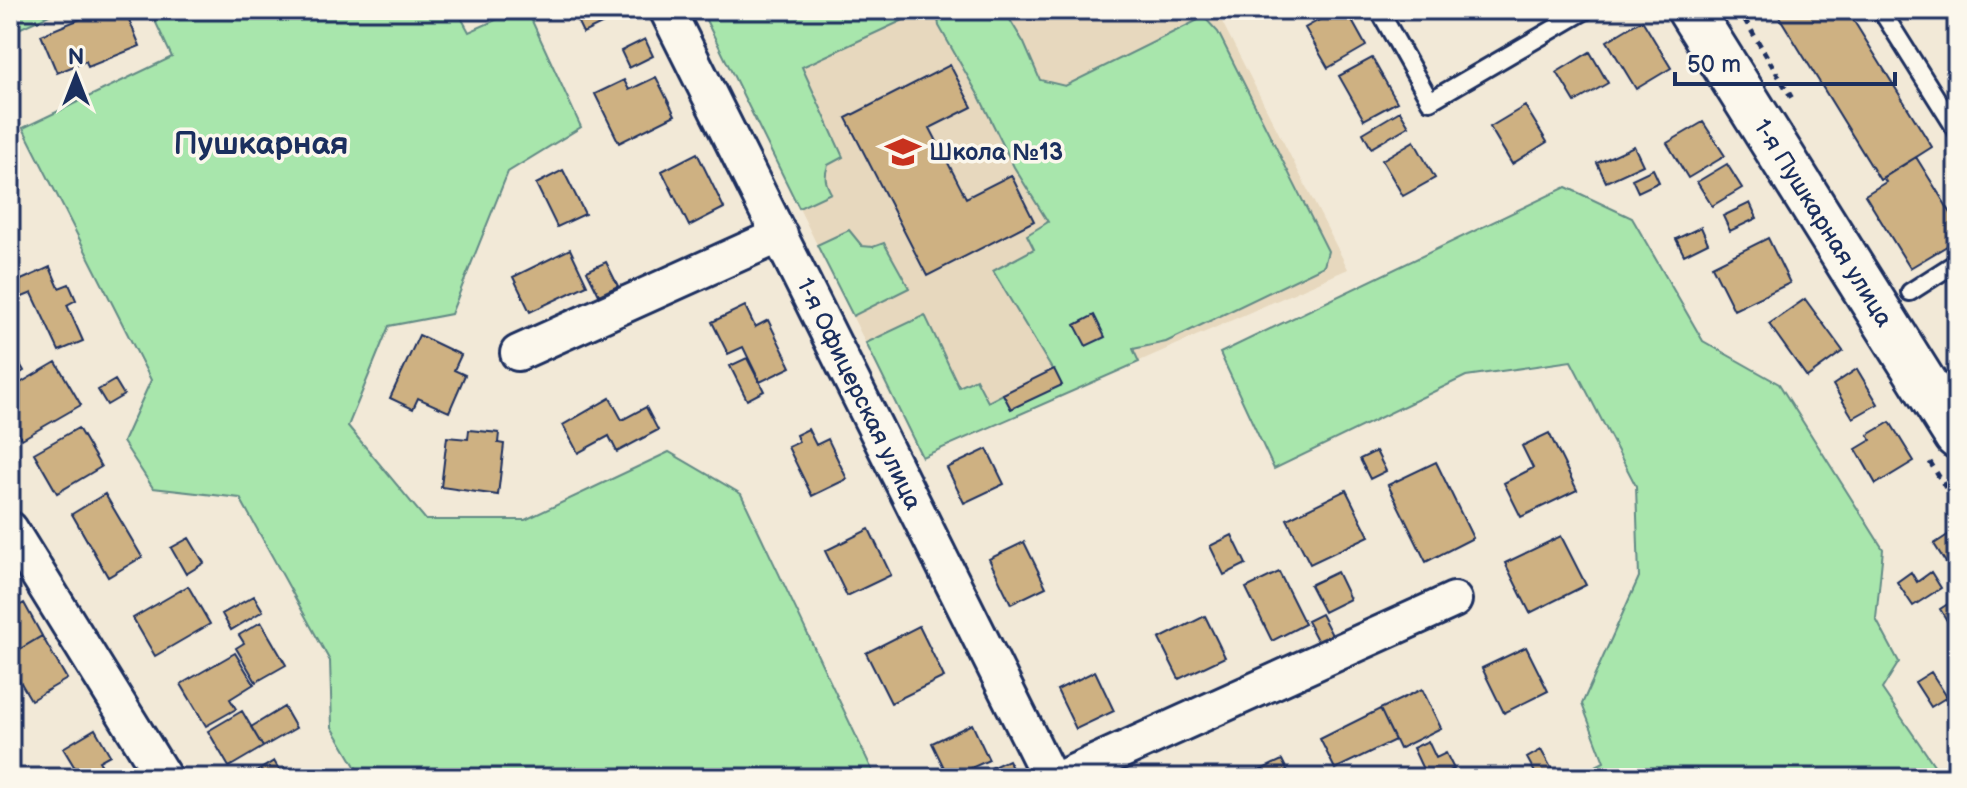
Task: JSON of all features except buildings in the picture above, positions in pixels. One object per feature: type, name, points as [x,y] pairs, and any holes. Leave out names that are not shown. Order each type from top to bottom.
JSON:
[{"type":"main road","name":"1-я Пушкарная улица","points":[[1690,10],[1957,436]]},
{"type":"street","name":"1-я Офицерская улица","points":[[667,10],[1050,778]]},
{"type":"street","points":[[518,353],[780,235]]},
{"type":"street","points":[[10,529],[164,778]]},
{"type":"street","points":[[1061,778],[1454,600]]},
{"type":"lane","points":[[1379,10],[1430,101],[1586,10]]},
{"type":"lane","points":[[1881,10],[1957,131]]},
{"type":"lane","points":[[1910,292],[1957,262]]},
{"type":"shaded area","points":[[701,10],[1216,10],[1348,269],[922,457]]},
{"type":"green space","points":[[10,10],[60,10],[10,33]]},
{"type":"green space","points":[[150,10],[457,10],[469,32],[518,10],[527,10],[581,127],[508,172],[451,314],[389,326],[348,426],[426,520],[525,520],[669,452],[741,494],[876,778],[362,778],[332,727],[330,661],[240,498],[153,488],[123,442],[151,380],[23,128],[172,57]]},
{"type":"green space","points":[[701,10],[925,10],[802,67],[843,157],[828,165],[826,179],[831,193],[799,208]]},
{"type":"green space","points":[[937,10],[1004,10],[1024,43],[1040,80],[1065,86],[1204,17],[1218,32],[1328,251],[1324,266],[1166,342],[1133,349],[1139,362],[922,457],[866,343],[925,315],[959,387],[976,379],[988,402],[1003,394],[1011,409],[1061,384],[993,271],[1034,249],[1027,235],[1048,222],[1014,167],[939,26]]},
{"type":"green space","points":[[1566,187],[1632,218],[1703,341],[1779,384],[1883,549],[1876,619],[1899,662],[1882,689],[1943,778],[1572,778],[1604,762],[1582,704],[1639,577],[1636,486],[1571,361],[1466,376],[1274,469],[1220,353]]},
{"type":"green space","points":[[849,230],[862,246],[873,247],[884,243],[909,288],[853,316],[817,245]]},
{"type":"place","name":"Школа №13","points":[[903,152]]},
{"type":"district","name":"Пушкарная","points":[[261,144]]}]
